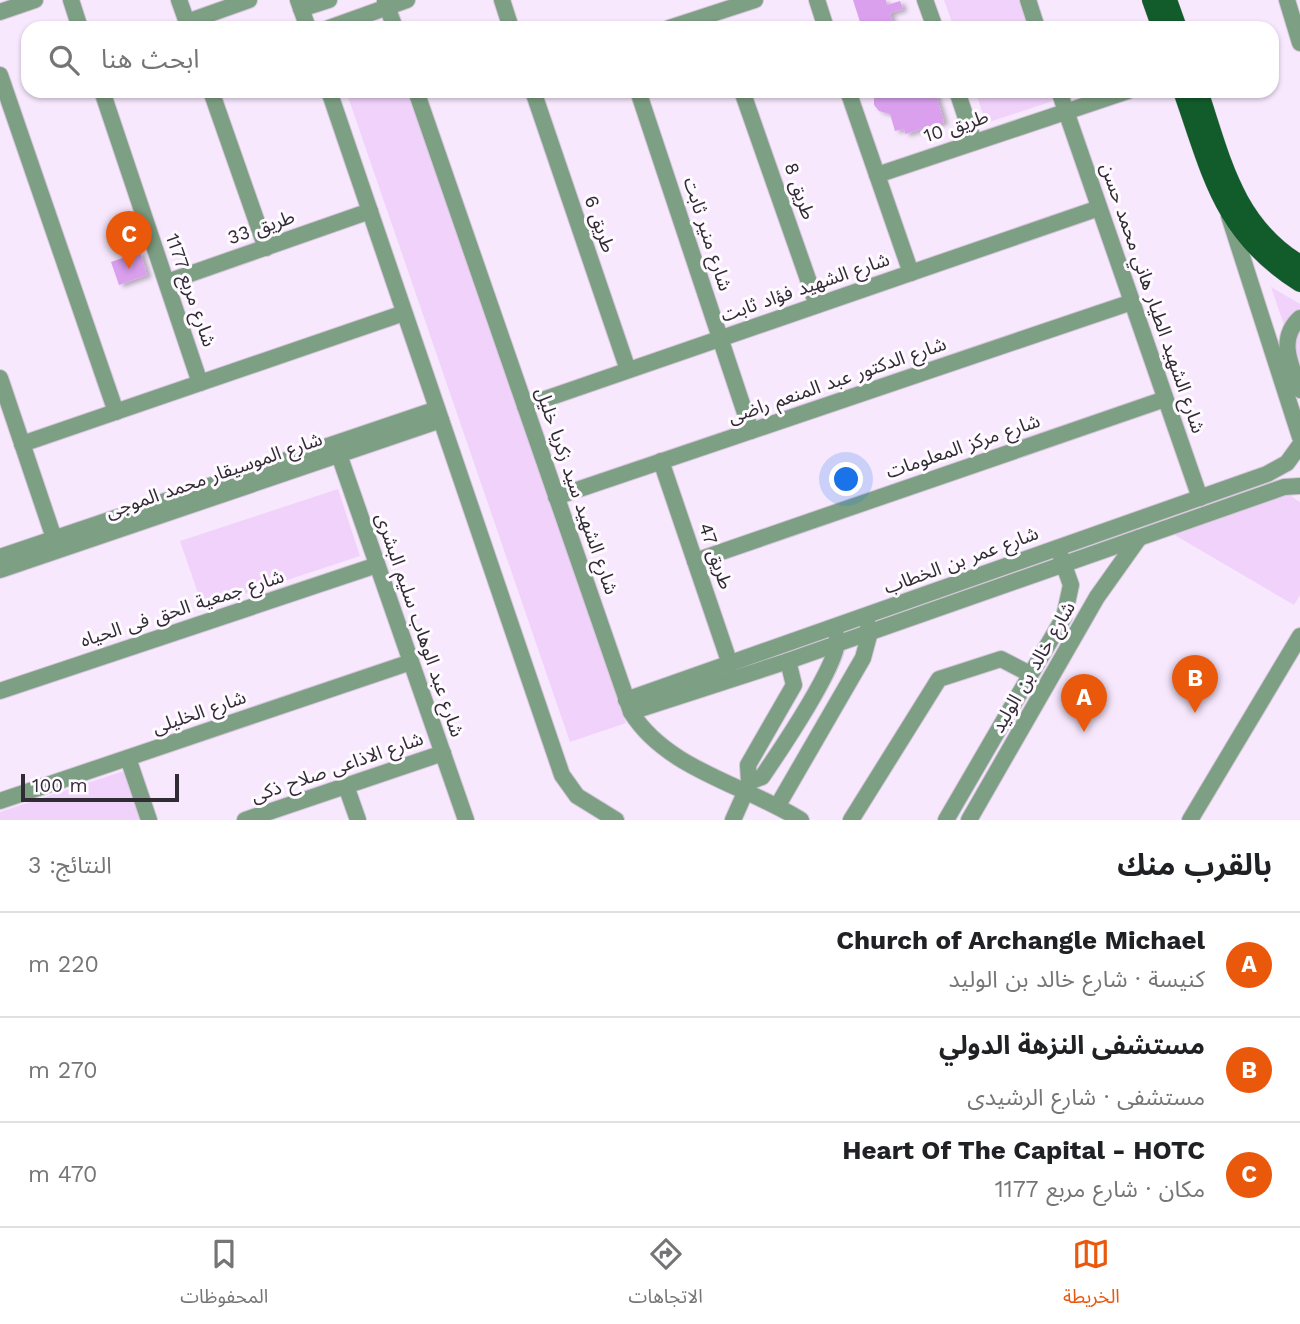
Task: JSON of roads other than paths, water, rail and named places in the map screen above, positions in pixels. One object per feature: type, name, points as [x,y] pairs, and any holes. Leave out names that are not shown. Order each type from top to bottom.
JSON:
[{"type":"main road","points":[[1151,0],[1158,21]]},
{"type":"main road","points":[[1168,0],[1176,21]]},
{"type":"main road","points":[[1184,98],[1217,191],[1227,210],[1255,249],[1268,262],[1300,283]]},
{"type":"main road","points":[[1201,98],[1227,174],[1245,214],[1274,247],[1300,264]]},
{"type":"street","points":[[0,12],[35,0]]},
{"type":"street","points":[[71,0],[78,21]]},
{"type":"street","points":[[179,0],[187,21]]},
{"type":"street","points":[[198,21],[249,0]]},
{"type":"street","points":[[305,21],[299,4],[329,0]]},
{"type":"street","points":[[346,21],[386,4],[407,0]]},
{"type":"street","points":[[502,0],[509,21]]},
{"type":"street","points":[[718,20],[755,0]]},
{"type":"street","points":[[817,0],[824,21]]},
{"type":"street","points":[[925,0],[932,21]]},
{"type":"street","points":[[1028,0],[1035,21]]},
{"type":"street","points":[[1287,0],[1300,43]]},
{"type":"street","points":[[386,4],[392,21]]},
{"type":"street","points":[[0,75],[116,412]]},
{"type":"street","name":"شارع مربع 1177","points":[[104,98],[201,383]]},
{"type":"street","points":[[213,98],[265,248]]},
{"type":"street","points":[[331,98],[562,775],[577,796],[616,820]]},
{"type":"street","name":"شارع الشهيد سيد زكريا خليل","points":[[418,98],[629,706],[663,746],[748,787],[801,820]]},
{"type":"street","name":"طريق 6","points":[[535,98],[628,370]]},
{"type":"street","name":"شارع منير ثابت","points":[[640,98],[751,431]]},
{"type":"street","name":"طريق 8","points":[[744,98],[817,305]]},
{"type":"street","points":[[850,98],[911,273]]},
{"type":"street","points":[[959,98],[974,142]]},
{"type":"street","name":"شارع الشهيد الطيار هاني محمد حسن","points":[[1061,98],[1200,498]]},
{"type":"street","name":"طريق 10","points":[[877,174],[1107,98]]},
{"type":"street","name":"شارع الشهيد فؤاد ثابت","points":[[525,406],[1099,208]]},
{"type":"street","points":[[1227,210],[1300,438]]},
{"type":"street","name":"طريق 33","points":[[167,282],[370,211]]},
{"type":"street","name":"شارع الدكتور عبد المنعم راضى","points":[[556,497],[1132,302]]},
{"type":"street","points":[[22,444],[404,313]]},
{"type":"street","points":[[1300,318],[1293,324],[1287,341],[1289,360],[1300,390]]},
{"type":"street","points":[[0,378],[56,544]]},
{"type":"street","name":"شارع مركز المعلومات","points":[[695,561],[1166,399]]},
{"type":"street","name":"شارع الموسيقار محمد الموجى","points":[[0,557],[56,544],[439,415]]},
{"type":"street","name":"شارع عمر بن الخطاب","points":[[868,625],[1057,548],[1277,469],[1300,445]]},
{"type":"street","name":"شارع عبد الوهاب سليم البشرى","points":[[337,449],[466,820]]},
{"type":"street","name":"طريق 47","points":[[661,461],[730,664]]},
{"type":"street","points":[[1277,469],[1292,487]]},
{"type":"street","name":"شارع عمر بن الخطاب","points":[[629,706],[730,664],[837,636],[1065,564],[1292,487]]},
{"type":"street","name":"شارع خالد بن الوليد","points":[[969,820],[1097,597],[1139,538]]},
{"type":"street","name":"شارع الموسيقار محمد الموجى","points":[[0,570],[56,544]]},
{"type":"street","name":"شارع خالد بن الوليد","points":[[946,820],[1064,617],[1070,585],[1065,564],[1057,548]]},
{"type":"street","name":"شارع جمعية الحق فى الحياه","points":[[0,691],[377,565]]},
{"type":"street","points":[[1070,585],[1085,586],[1097,597]]},
{"type":"street","points":[[778,805],[863,658],[868,625]]},
{"type":"street","points":[[748,787],[762,777],[816,692],[837,636]]},
{"type":"street","name":"شارع عمر بن الخطاب","points":[[629,706],[788,662],[837,636]]},
{"type":"street","points":[[1189,820],[1300,636]]},
{"type":"street","points":[[851,820],[939,679],[1001,659],[1030,674]]},
{"type":"street","name":"شارع الخليلى","points":[[0,801],[411,662]]},
{"type":"street","points":[[733,820],[748,787],[748,765],[792,692],[794,679],[788,662]]},
{"type":"street","points":[[794,679],[807,682],[816,692]]},
{"type":"street","name":"شارع الاذاعى صلاح ذكى","points":[[251,819],[443,754]]},
{"type":"street","points":[[128,758],[149,820]]},
{"type":"street","points":[[346,786],[358,820]]},
{"type":"place","name":"Heart Of The Capital - HOTC","points":[[129,269]]},
{"type":"place","name":"مستشفى النزهة الدولي","points":[[1195,713]]},
{"type":"place","name":"Church of Archangle Michael","points":[[1084,732]]}]
